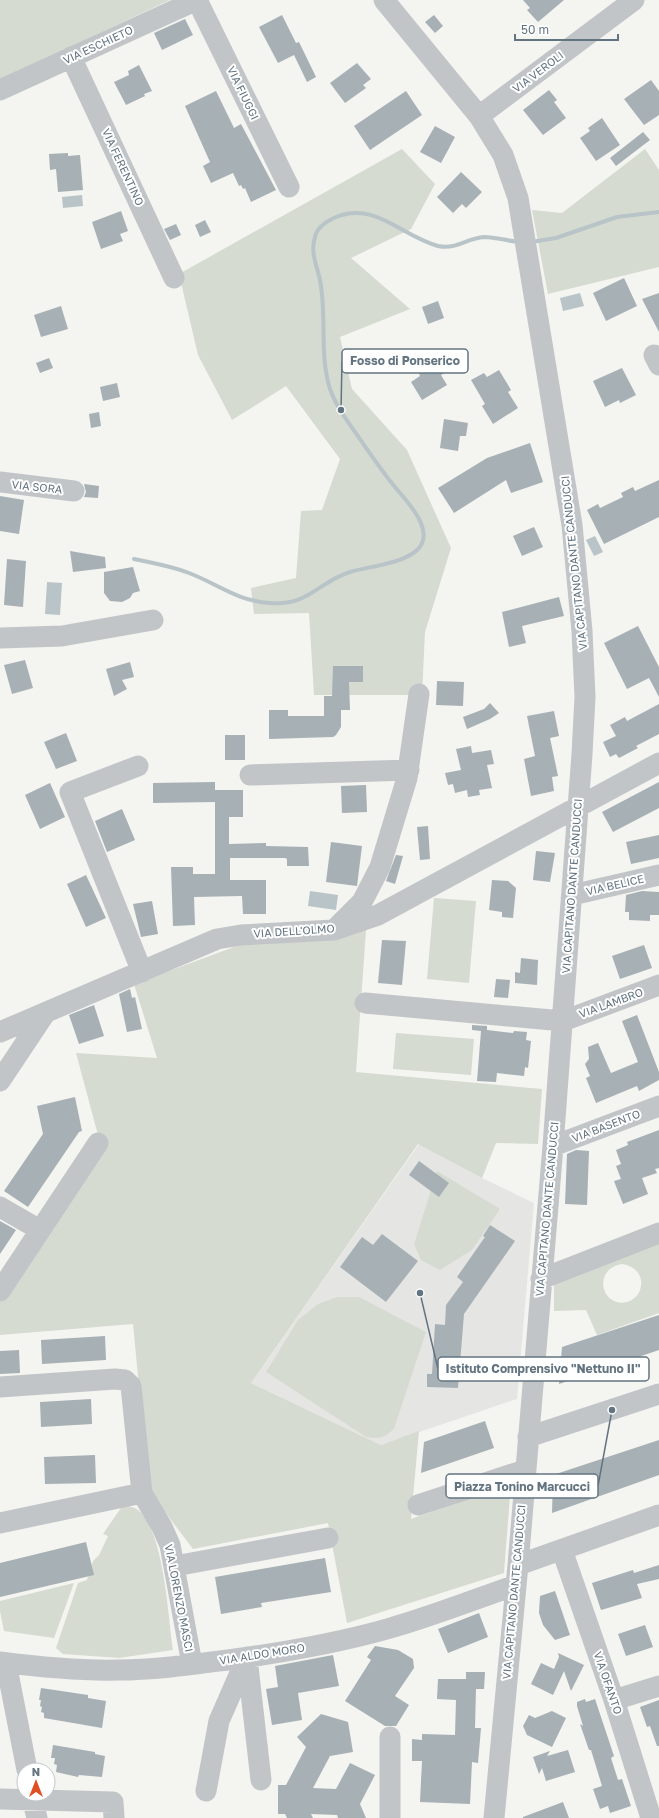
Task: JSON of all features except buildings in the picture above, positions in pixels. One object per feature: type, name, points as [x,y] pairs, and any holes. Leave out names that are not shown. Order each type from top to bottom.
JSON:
[{"type":"street","name":"VIA ESCHIETO","points":[[0,90],[197,0]]},
{"type":"street","name":"VIA FIUGGI","points":[[197,0],[289,187]]},
{"type":"street","name":"VIA CAPITANO DANTE CANDUCCI","points":[[384,0],[479,116],[503,155],[518,198],[567,493],[581,616],[585,697],[572,895],[553,1146],[517,1575],[494,1818]]},
{"type":"street","name":"VIA VEROLI","points":[[479,116],[634,0]]},
{"type":"street","name":"VIA FERENTINO","points":[[71,57],[174,278]]},
{"type":"street","name":"VIA SORA","points":[[0,482],[74,491]]},
{"type":"street","points":[[0,638],[62,636],[153,620]]},
{"type":"street","points":[[334,930],[357,908],[376,876],[409,770],[419,694]]},
{"type":"street","name":"VIA DELL'OLMO","points":[[0,1032],[142,972],[208,942],[226,938],[334,930],[361,922],[384,912],[659,763]]},
{"type":"street","points":[[138,766],[70,792],[142,972]]},
{"type":"street","points":[[250,775],[409,770]]},
{"type":"street","name":"VIA BELICE","points":[[572,895],[659,875]]},
{"type":"street","name":"VIA LAMBRO","points":[[562,1021],[659,985]]},
{"type":"street","points":[[365,1003],[562,1021]]},
{"type":"street","points":[[0,1081],[46,1012]]},
{"type":"street","name":"VIA BASENTO","points":[[553,1146],[659,1106]]},
{"type":"street","points":[[0,1291],[98,1143]]},
{"type":"street","points":[[0,1207],[40,1230]]},
{"type":"street","points":[[541,1279],[659,1233]]},
{"type":"street","name":"VIA LORENZO MASCI","points":[[0,1387],[115,1379],[128,1382],[133,1390],[142,1494],[165,1533],[175,1566],[192,1664]]},
{"type":"street","points":[[528,1438],[659,1394]]},
{"type":"street","points":[[418,1505],[525,1470]]},
{"type":"street","points":[[0,1523],[142,1494]]},
{"type":"street","name":"VIA ALDO MORO","points":[[3,1663],[99,1670],[138,1669],[247,1657],[305,1648],[370,1634],[426,1617],[517,1575],[562,1550],[659,1515]]},
{"type":"street","points":[[175,1566],[328,1538]]},
{"type":"street","name":"VIA OFANTO","points":[[562,1550],[614,1700],[651,1818]]},
{"type":"street","points":[[247,1657],[261,1780]]},
{"type":"street","points":[[206,1791],[219,1722],[247,1657]]},
{"type":"street","points":[[3,1663],[25,1762]]},
{"type":"street","points":[[614,1700],[659,1686]]},
{"type":"street","points":[[390,1737],[390,1818]]},
{"type":"street","points":[[0,1799],[33,1804],[113,1802],[114,1818]]},
{"type":"shaded area","points":[[0,0],[170,0],[0,80]]},
{"type":"shaded area","points":[[402,149],[435,184],[411,229],[351,258],[410,309],[340,337],[352,389],[407,450],[451,548],[425,632],[422,695],[314,695],[309,613],[254,614],[251,588],[296,578],[301,511],[322,510],[340,459],[286,386],[232,420],[198,355],[179,274]]},
{"type":"shaded area","points":[[645,149],[659,170],[659,267],[548,294],[532,210],[562,213]]},
{"type":"shaded area","points":[[82,195],[83,206],[63,208],[62,197]]},
{"type":"shaded area","points":[[580,293],[584,306],[563,311],[560,298]]},
{"type":"shaded area","points":[[595,536],[603,552],[594,556],[586,540]]},
{"type":"shaded area","points":[[47,582],[62,583],[60,615],[45,614]]},
{"type":"shaded area","points":[[310,891],[338,895],[336,910],[308,906]]},
{"type":"shaded area","points":[[434,898],[476,901],[469,983],[427,979]]},
{"type":"shaded area","points":[[366,930],[356,1072],[542,1089],[538,1144],[496,1143],[482,1178],[418,1144],[251,1383],[381,1445],[419,1431],[411,1519],[511,1483],[504,1573],[347,1623],[328,1523],[193,1549],[149,1491],[133,1324],[0,1335],[0,1302],[102,1150],[76,1053],[157,1058],[134,984],[242,944]]},
{"type":"shaded area","points":[[396,1033],[474,1039],[471,1075],[393,1069]]},
{"type":"shaded area","points":[[419,1144],[482,1178],[534,1203],[517,1399],[381,1445],[251,1383]]},
{"type":"shaded area","points":[[437,1171],[500,1209],[472,1250],[440,1270],[421,1260],[414,1244]]},
{"type":"shaded area","points":[[659,1242],[659,1313],[597,1335],[586,1310],[554,1311],[554,1284]],"holes":[[[622,1264],[627,1265],[638,1272],[641,1285],[637,1296],[633,1299],[627,1302],[618,1302],[611,1299],[606,1294],[604,1280],[606,1273],[613,1267]]]},
{"type":"shaded area","points":[[337,1297],[359,1297],[426,1332],[394,1429],[381,1437],[366,1437],[266,1372],[298,1320],[318,1304]]},
{"type":"shaded area","points":[[123,1505],[133,1507],[138,1510],[147,1520],[154,1536],[167,1596],[173,1650],[119,1658],[63,1654],[56,1648],[78,1583],[87,1580],[93,1561],[99,1555],[108,1536],[103,1534]]},
{"type":"shaded area","points":[[74,1583],[54,1638],[4,1631],[0,1611],[0,1601]]},
{"type":"waterway","points":[[531,242],[556,238],[617,217],[659,212]]},
{"type":"waterway","points":[[134,559],[182,571],[199,577],[238,596],[258,602],[283,603],[304,597],[339,576],[403,559],[412,554],[419,548],[424,537],[419,519],[411,506],[383,472],[350,425],[330,389],[325,362],[322,294],[313,248],[316,233],[329,220],[350,213],[376,217],[425,242],[438,246],[451,246],[472,239],[484,237],[519,242]]},
{"type":"place","name":"Fosso di Ponserico","points":[[341,410]]},
{"type":"place","name":"Istituto Comprensivo \"Nettuno II\"","points":[[420,1293]]},
{"type":"place","name":"Piazza Tonino Marcucci","points":[[612,1410]]}]
